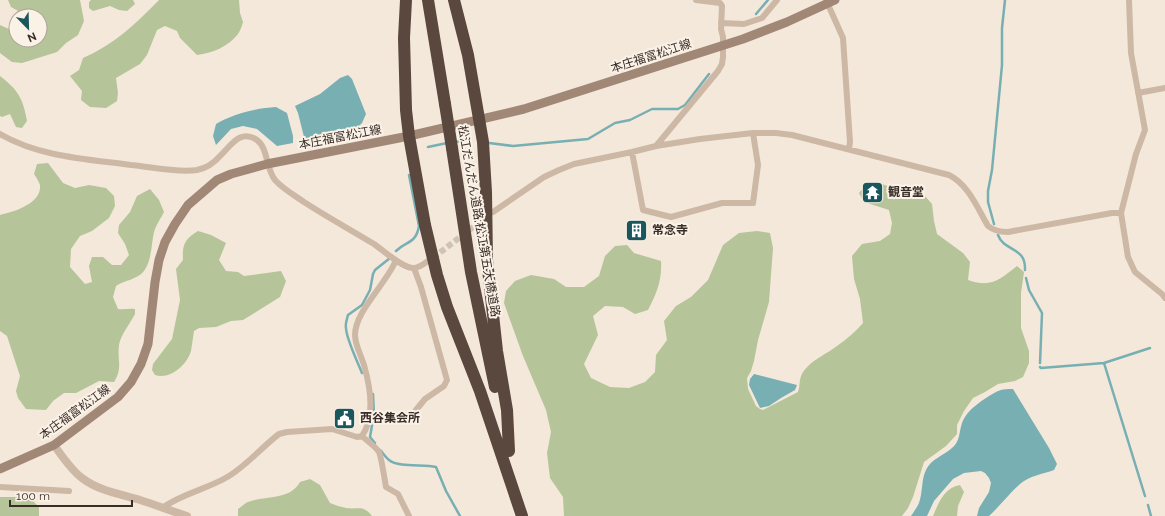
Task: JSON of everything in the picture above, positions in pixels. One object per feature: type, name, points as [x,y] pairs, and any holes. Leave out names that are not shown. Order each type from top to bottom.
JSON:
[{"type":"highway","points":[[406,0],[404,38],[406,110],[409,136],[425,225],[437,275],[447,307],[480,391],[522,516]]},
{"type":"highway","name":"松江だんだん道路;松江第五大橋道路","points":[[428,0],[470,272],[509,451],[526,516]]},
{"type":"highway","points":[[454,0],[468,55],[482,142],[486,192],[487,260],[497,351],[507,410],[509,451]]},
{"type":"main road","name":"本庄福富松江線","points":[[0,469],[54,445],[118,397],[131,382],[141,364],[148,344],[159,260],[165,242],[188,205],[217,180],[267,164],[409,136],[524,109],[723,45],[787,22],[829,1]]},
{"type":"street","points":[[656,146],[718,71],[722,64],[723,45],[721,4],[696,0]]},
{"type":"street","points":[[721,23],[744,24],[762,18],[777,0]]},
{"type":"street","points":[[1129,0],[1131,53],[1145,130],[1136,154],[1121,214],[1128,257],[1135,272],[1165,298]]},
{"type":"street","points":[[829,1],[843,38],[850,142],[849,149]]},
{"type":"street","points":[[1138,93],[1165,88]]},
{"type":"street","points":[[493,212],[544,177],[574,164],[656,146],[753,133],[783,133],[940,172],[954,178],[967,191],[988,226],[992,229],[1008,232],[1112,213],[1121,214]]},
{"type":"street","points":[[632,152],[643,210],[671,217],[722,203],[753,203],[758,165],[753,133]]},
{"type":"street","points":[[0,134],[10,140],[36,150],[56,155],[170,170],[197,170],[208,167],[221,156],[237,138],[244,136],[251,137],[263,146],[267,164],[274,179],[286,190],[410,268],[420,267],[428,261]]},
{"type":"street","points":[[362,436],[368,423],[370,403],[366,375],[356,340],[356,330],[361,316],[396,260]]},
{"type":"street","points":[[414,268],[421,287],[446,380],[444,386],[425,399],[416,410]]},
{"type":"street","points":[[162,508],[171,501],[183,495],[228,476],[240,469],[279,434],[287,432],[332,429],[357,437],[362,436]]},
{"type":"street","points":[[362,436],[378,451],[381,456],[380,461],[386,488],[398,494],[409,516]]},
{"type":"street","points":[[54,445],[67,463],[81,478],[95,486],[187,516]]},
{"type":"street","points":[[0,487],[69,491]]},
{"type":"green space","points":[[8,0],[80,0],[84,21],[78,35],[66,43],[57,52],[22,63],[12,62],[0,53],[0,25],[8,29],[8,48],[48,48],[48,8],[11,7]]},
{"type":"green space","points":[[91,0],[133,0],[135,4],[127,11],[119,10],[110,6],[93,11],[89,8],[89,2]]},
{"type":"green space","points":[[159,0],[239,0],[240,13],[243,22],[238,34],[225,46],[208,53],[197,55],[180,38],[177,31],[165,26],[157,30],[147,55],[140,64],[116,78],[118,93],[117,101],[106,108],[90,107],[81,100],[82,91],[70,76],[79,70],[83,58],[104,47],[124,33]]},
{"type":"green space","points":[[0,76],[19,95],[24,106],[27,121],[22,128],[16,127],[10,114],[2,117],[0,116]]},
{"type":"green space","points":[[48,163],[63,183],[75,188],[89,185],[106,188],[114,196],[115,206],[109,218],[92,231],[80,236],[71,249],[70,267],[85,284],[92,282],[89,266],[92,257],[103,257],[112,265],[121,265],[129,255],[125,244],[118,233],[119,225],[130,212],[137,196],[150,189],[159,200],[164,212],[155,229],[147,267],[138,276],[116,286],[113,297],[118,309],[135,309],[135,314],[123,333],[120,341],[119,368],[117,377],[114,382],[99,381],[76,393],[64,393],[53,401],[46,410],[26,409],[18,398],[16,391],[20,376],[7,336],[0,331],[0,215],[12,212],[32,202],[39,192],[40,185],[34,174],[37,164]]},
{"type":"green space","points":[[875,182],[913,194],[924,195],[932,204],[937,234],[963,253],[970,262],[968,280],[989,283],[1000,279],[1017,266],[1024,272],[1021,293],[1021,328],[1029,351],[1029,363],[1023,377],[1015,381],[998,384],[973,398],[957,425],[957,434],[946,446],[924,462],[913,497],[902,516],[564,516],[563,497],[550,478],[547,453],[551,432],[546,410],[523,356],[504,303],[506,291],[515,281],[531,275],[554,279],[566,287],[584,287],[599,276],[605,256],[615,246],[627,245],[634,253],[661,261],[661,275],[654,298],[648,310],[635,314],[623,307],[605,306],[593,316],[598,335],[584,364],[591,378],[610,387],[629,388],[645,382],[655,372],[656,355],[667,340],[664,321],[676,306],[691,297],[708,280],[723,245],[739,233],[757,231],[770,233],[773,248],[769,302],[758,340],[754,361],[747,378],[748,389],[756,406],[763,410],[798,392],[801,376],[808,366],[844,341],[863,323],[860,299],[854,279],[852,256],[862,244],[880,241],[890,234],[892,223],[889,210],[864,202],[859,193],[864,187]]},
{"type":"green space","points":[[198,231],[211,235],[226,243],[219,260],[226,271],[238,272],[244,276],[281,271],[286,281],[280,297],[243,320],[231,321],[216,327],[199,328],[194,331],[191,351],[182,366],[166,375],[155,375],[152,370],[153,364],[172,339],[180,300],[176,269],[183,260],[185,242]]},
{"type":"green space","points":[[310,479],[320,485],[330,503],[346,508],[360,508],[369,512],[372,516],[238,516],[238,509],[247,503],[283,495],[290,492],[300,482]]},
{"type":"green space","points":[[960,485],[964,492],[958,506],[957,516],[933,516],[946,492]]},
{"type":"green space","points":[[0,497],[29,497],[39,507],[39,516],[0,516]]},
{"type":"water","points":[[348,75],[352,79],[366,114],[362,123],[355,130],[305,141],[295,106],[320,94],[340,78]]},
{"type":"water","points":[[276,107],[287,113],[293,136],[293,143],[277,146],[257,129],[243,126],[231,129],[216,145],[213,136],[216,124],[245,112]]},
{"type":"water","points":[[754,374],[797,385],[795,390],[769,406],[760,408],[749,385],[750,379]]},
{"type":"water","points":[[1013,389],[1049,448],[1057,464],[1054,470],[1024,481],[989,516],[977,516],[979,508],[989,492],[991,483],[989,478],[981,471],[964,473],[953,479],[934,501],[927,516],[911,516],[919,503],[923,478],[928,466],[934,460],[955,446],[962,423],[968,413],[982,401],[998,391]]},
{"type":"waterway","points":[[756,14],[768,0]]},
{"type":"waterway","points":[[994,224],[988,202],[988,191],[992,170],[1002,65],[1002,28],[1005,0]]},
{"type":"waterway","points":[[489,143],[513,146],[588,139],[615,123],[630,120],[652,109],[678,109],[685,105],[709,74]]},
{"type":"waterway","points":[[454,142],[462,141]]},
{"type":"waterway","points":[[428,147],[447,143]]},
{"type":"waterway","points":[[396,251],[410,242],[418,232],[419,226],[409,175]]},
{"type":"waterway","points":[[998,235],[1005,244],[1022,257],[1025,270]]},
{"type":"waterway","points":[[362,373],[348,338],[346,322],[348,315],[362,305],[370,290],[375,270],[390,258]]},
{"type":"waterway","points":[[1026,278],[1029,290],[1042,313],[1040,363]]},
{"type":"waterway","points":[[1104,363],[1150,348]]},
{"type":"waterway","points":[[1040,367],[1104,363],[1145,496]]},
{"type":"waterway","points":[[373,394],[374,414],[370,437],[375,443]]},
{"type":"waterway","points":[[380,450],[388,459],[399,464],[436,467],[446,491],[460,516]]},
{"type":"waterway","points":[[1148,505],[1151,516]]},
{"type":"tunnel","points":[[433,258],[486,217]]},
{"type":"place","name":"観音堂","points":[[872,192]]},
{"type":"place","name":"常念寺","points":[[637,230]]},
{"type":"place","name":"西谷集会所","points":[[344,418]]}]
